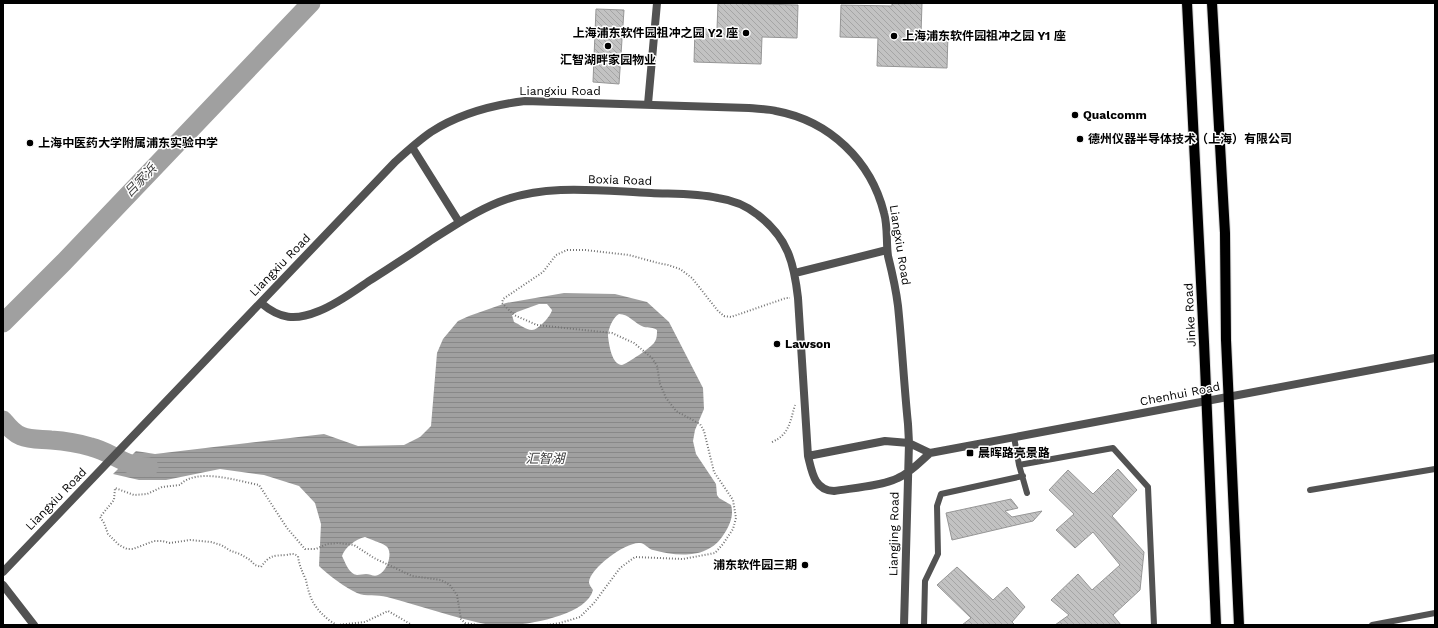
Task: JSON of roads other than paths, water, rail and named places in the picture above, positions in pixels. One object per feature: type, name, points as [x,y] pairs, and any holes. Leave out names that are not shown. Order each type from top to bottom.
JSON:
[{"type":"main road","name":"Jinke Road","points":[[1187,3],[1207,401],[1216,625]]},
{"type":"main road","points":[[1212,3],[1225,233],[1228,397],[1239,625]]},
{"type":"street","points":[[648,104],[657,3]]},
{"type":"street","name":"Liangxiu Road","points":[[3,572],[395,162],[431,132],[451,122],[487,108],[509,103],[543,101],[648,104],[749,108],[777,111],[800,118],[822,128],[843,143],[869,174],[878,192],[885,215],[887,250],[898,305],[909,443]]},
{"type":"street","points":[[412,147],[459,222]]},
{"type":"street","name":"Boxia Road","points":[[261,302],[270,310],[284,317],[295,317],[319,311],[354,291],[459,222],[500,201],[530,193],[547,191],[605,191],[718,198],[746,207],[768,223],[785,245],[792,259],[795,274],[808,456]]},
{"type":"street","points":[[795,274],[887,250]]},
{"type":"street","name":"Chenhui Road","points":[[930,453],[1435,358]]},
{"type":"street","points":[[885,441],[909,443],[930,453],[907,473],[889,481],[834,492],[826,491],[819,485],[813,476],[808,456],[885,441]]},
{"type":"street","name":"Liangjing Road","points":[[904,625],[909,443]]},
{"type":"street","points":[[3,584],[34,625]]},
{"type":"lane","points":[[1014,437],[1019,465],[1027,493]]},
{"type":"lane","points":[[1019,465],[1113,448],[1148,487],[1154,625]]},
{"type":"lane","points":[[1310,490],[1435,469]]},
{"type":"lane","points":[[924,625],[925,581],[938,554],[937,506],[941,494],[1023,476]]},
{"type":"lane","points":[[1372,625],[1435,613]]},
{"type":"water","name":"汇智湖","points":[[564,293],[615,294],[647,302],[669,322],[703,388],[704,409],[695,430],[693,441],[696,454],[716,484],[717,495],[719,498],[731,505],[732,516],[730,524],[718,542],[702,552],[682,555],[651,549],[642,543],[627,546],[610,556],[591,576],[589,582],[593,590],[588,600],[577,608],[564,614],[532,623],[501,626],[490,625],[387,597],[360,594],[337,581],[319,566],[321,524],[315,503],[299,486],[264,475],[220,469],[166,480],[139,480],[113,474],[136,451],[155,454],[324,434],[358,446],[404,445],[420,437],[431,426],[437,353],[443,339],[458,321],[506,303]],"holes":[[[539,304],[547,304],[552,310],[547,319],[538,328],[530,330],[514,322],[512,315]],[[619,314],[623,314],[641,326],[654,328],[657,330],[654,343],[644,352],[622,365],[616,362],[613,358],[608,336],[611,324]],[[365,537],[378,542],[386,546],[388,549],[389,557],[387,566],[378,575],[354,574],[342,556],[348,547]]]},
{"type":"waterway","name":"吕家浜","points":[[3,323],[64,262],[311,3]]},
{"type":"waterway","points":[[3,420],[13,431],[24,437],[81,444],[99,449],[133,465],[149,467]]},
{"type":"place","name":"上海浦东软件园祖冲之园 Y2 座","points":[[746,33]]},
{"type":"place","name":"上海浦东软件园祖冲之园 Y1 座","points":[[894,36]]},
{"type":"place","name":"汇智湖畔家园物业","points":[[608,46]]},
{"type":"place","name":"Qualcomm","points":[[1075,115]]},
{"type":"place","name":"德州仪器半导体技术（上海）有限公司","points":[[1080,139]]},
{"type":"place","name":"上海中医药大学附属浦东实验中学","points":[[30,143]]},
{"type":"place","name":"Lawson","points":[[777,344]]},
{"type":"place","name":"晨晖路亮景路","points":[[970,453]]},
{"type":"place","name":"浦东软件园三期","points":[[805,565]]}]
